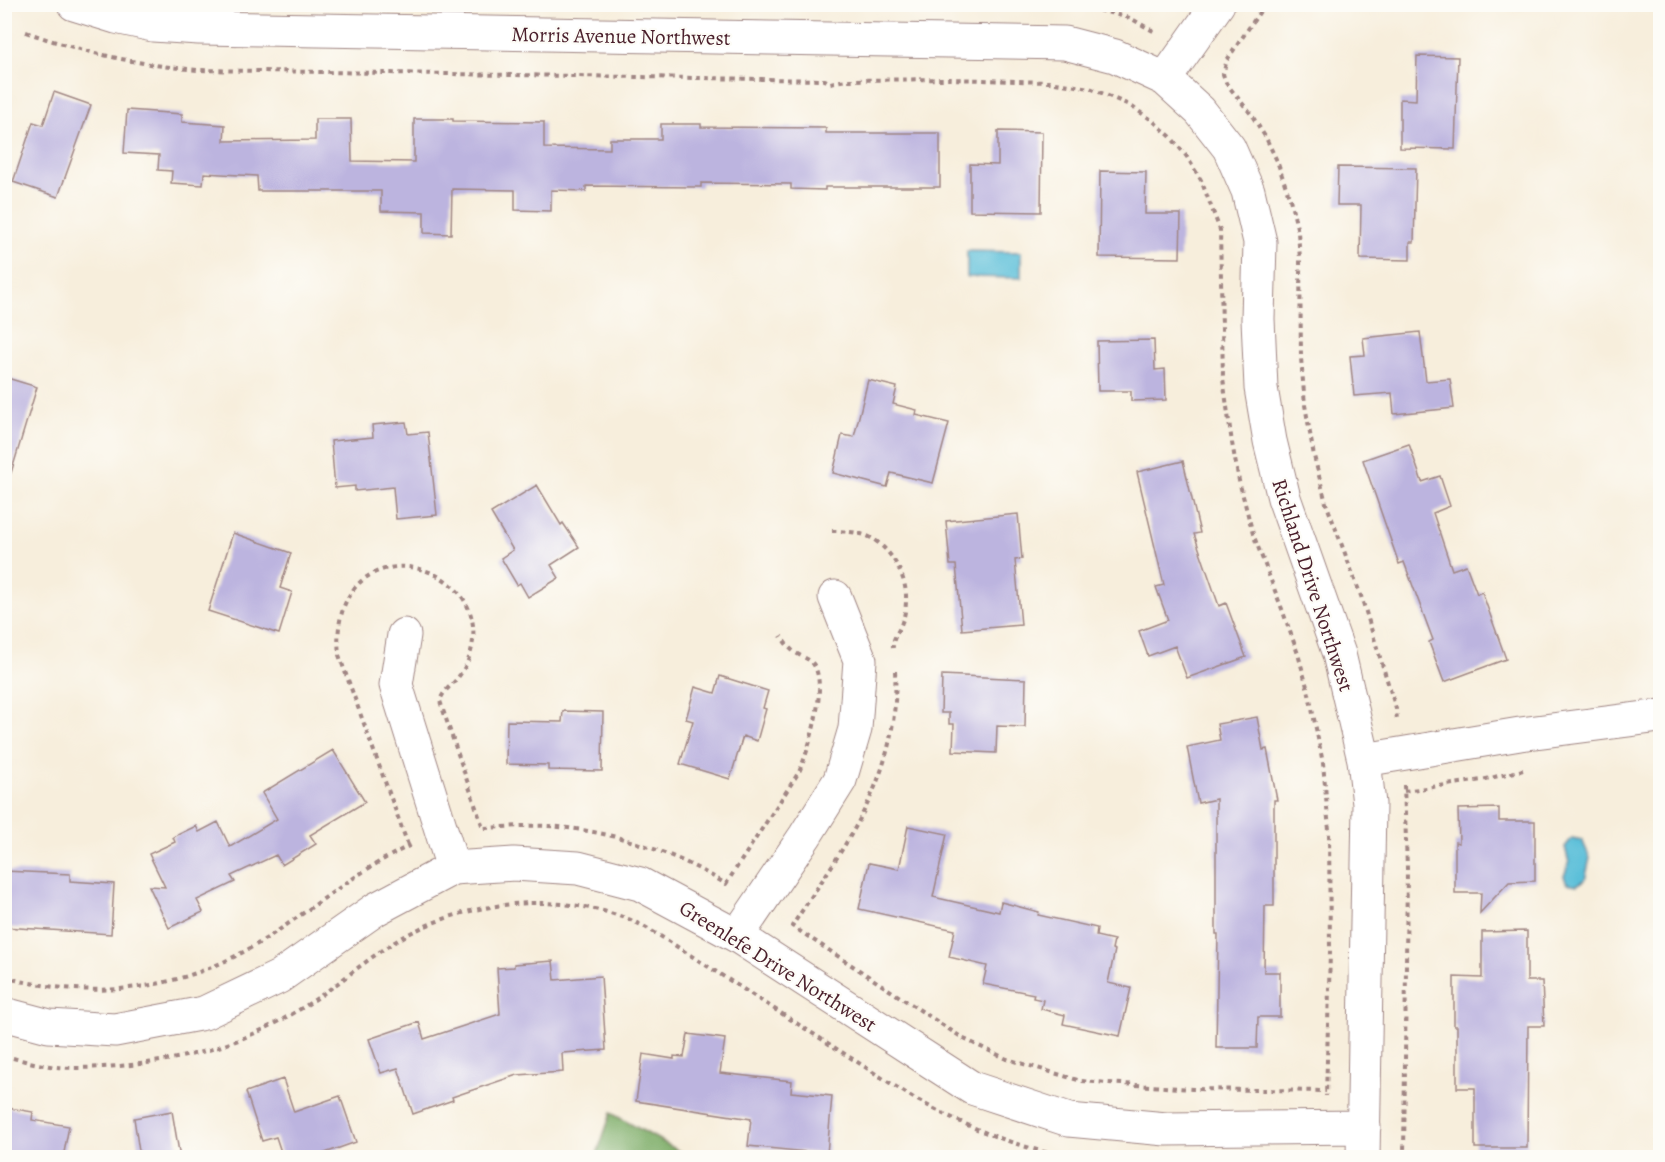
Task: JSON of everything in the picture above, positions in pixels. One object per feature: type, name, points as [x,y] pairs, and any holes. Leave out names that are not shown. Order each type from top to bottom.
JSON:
[{"type":"street","name":"Morris Avenue Northwest","points":[[74,4],[153,25],[199,28],[1065,44],[1115,56],[1165,79]]},
{"type":"street","points":[[1165,79],[1218,4]]},
{"type":"street","name":"Richland Drive Northwest","points":[[1165,79],[1200,111],[1229,148],[1248,191],[1260,242],[1258,319],[1260,376],[1270,441],[1284,498],[1339,654],[1364,760],[1369,804],[1364,1142]]},
{"type":"street","points":[[737,936],[840,780],[855,729],[860,660],[835,597]]},
{"type":"street","points":[[404,635],[396,685],[453,868]]},
{"type":"street","points":[[1364,760],[1520,734],[1660,716]]},
{"type":"street","name":"Greenlefe Drive Northwest","points":[[4,1014],[49,1026],[115,1030],[204,1013],[279,977],[376,909],[453,868],[514,864],[578,868],[640,884],[737,936],[972,1088],[1069,1120],[1364,1142]]},
{"type":"path","points":[[1073,4],[1130,18],[1155,33]]},
{"type":"path","points":[[1265,4],[1227,60],[1223,74],[1266,138],[1277,161],[1290,199],[1298,232],[1301,358],[1305,405],[1314,456],[1326,503],[1361,596],[1386,675],[1396,709],[1397,725]]},
{"type":"path","points":[[26,32],[61,45],[125,61],[198,70],[819,80],[830,83],[846,80],[1048,82],[1070,84],[1107,94],[1152,120],[1170,136],[1196,172],[1220,230],[1223,378],[1232,443],[1253,534],[1298,654],[1323,763],[1330,863],[1326,1103]]},
{"type":"path","points":[[409,846],[339,655],[339,617],[345,600],[368,575],[385,568],[416,567],[447,582],[459,593],[469,609],[473,628],[468,663],[459,677],[442,694],[440,701],[483,828],[546,826],[620,836],[684,860],[726,884],[799,772],[814,728],[818,698],[815,666],[791,650],[781,636]]},
{"type":"path","points":[[1398,792],[1482,780],[1531,768]]},
{"type":"path","points":[[1403,776],[1407,868],[1404,1158]]},
{"type":"path","points":[[4,977],[71,990],[121,990],[143,988],[199,973],[256,945],[357,875],[415,843]]},
{"type":"path","points":[[4,1056],[45,1066],[90,1068],[156,1063],[206,1051],[227,1045],[297,1011],[394,943],[430,924],[500,905],[543,903],[588,909],[634,921],[912,1097],[941,1113],[1024,1147],[1071,1158]]},
{"type":"path","points":[[792,926],[964,1039],[1007,1059],[1050,1073],[1081,1081],[1192,1089],[1326,1091]]},
{"type":"green space","points":[[611,1113],[690,1157],[596,1157]]},
{"type":"water","points":[[967,251],[1021,252],[1021,278],[967,277]]},
{"type":"water","points":[[1572,838],[1582,840],[1590,858],[1585,880],[1577,885],[1567,883],[1564,876],[1569,863],[1565,847]]},
{"type":"building","points":[[1417,56],[1458,57],[1455,149],[1400,148],[1400,99],[1416,100]]},
{"type":"building","points":[[54,92],[91,105],[58,197],[13,182],[33,122],[43,125]]},
{"type":"building","points":[[127,110],[182,114],[182,122],[225,125],[224,141],[315,140],[315,119],[351,119],[352,161],[414,162],[414,119],[544,122],[544,148],[610,149],[610,139],[661,139],[661,124],[701,124],[701,127],[826,128],[826,133],[940,133],[940,187],[825,187],[825,190],[791,189],[791,184],[701,183],[701,187],[586,186],[586,191],[551,190],[551,211],[515,210],[515,190],[452,189],[451,234],[424,233],[424,212],[381,211],[381,191],[258,191],[257,176],[204,173],[203,185],[171,183],[172,171],[158,170],[159,155],[124,153]]},
{"type":"building","points":[[998,131],[1042,132],[1041,212],[970,211],[970,164],[998,165]]},
{"type":"building","points":[[1338,167],[1416,168],[1414,242],[1410,242],[1410,260],[1360,259],[1361,205],[1337,205]]},
{"type":"building","points":[[1100,171],[1146,172],[1145,214],[1181,214],[1180,258],[1099,257]]},
{"type":"building","points":[[1420,332],[1426,381],[1450,379],[1454,408],[1394,414],[1392,393],[1354,396],[1350,356],[1365,355],[1363,338]]},
{"type":"building","points":[[1154,340],[1155,370],[1165,369],[1166,400],[1131,401],[1131,391],[1098,391],[1097,341]]},
{"type":"building","points":[[4,377],[37,387],[11,473],[4,472]]},
{"type":"building","points":[[868,380],[897,387],[893,404],[917,410],[916,415],[949,423],[933,483],[891,473],[887,487],[833,473],[842,435],[854,437]]},
{"type":"building","points":[[406,422],[408,434],[428,432],[437,515],[396,519],[393,487],[355,491],[355,486],[335,488],[331,441],[373,437],[372,425]]},
{"type":"building","points":[[1409,444],[1422,482],[1440,476],[1450,506],[1433,513],[1452,570],[1466,565],[1477,594],[1482,592],[1506,659],[1444,682],[1429,642],[1433,640],[1404,562],[1399,564],[1363,460]]},
{"type":"building","points":[[1183,461],[1200,533],[1194,534],[1219,606],[1226,603],[1246,657],[1187,678],[1175,646],[1148,656],[1139,631],[1168,620],[1156,587],[1164,585],[1137,472]]},
{"type":"building","points":[[537,485],[561,525],[563,523],[579,547],[551,565],[559,578],[528,597],[520,583],[517,585],[501,558],[513,550],[491,513]]},
{"type":"building","points":[[1018,514],[1022,559],[1015,560],[1021,625],[962,630],[956,565],[950,565],[946,521]]},
{"type":"building","points":[[233,533],[291,553],[280,588],[292,592],[279,634],[208,611]]},
{"type":"building","points":[[942,675],[1026,679],[1025,727],[997,726],[996,753],[953,751],[954,724],[949,724],[949,713],[941,713]]},
{"type":"building","points":[[720,676],[768,691],[763,708],[766,709],[757,741],[743,736],[730,779],[680,764],[693,721],[686,719],[695,687],[715,693]]},
{"type":"building","points":[[563,711],[603,712],[602,771],[548,770],[548,765],[506,764],[507,721],[562,722]]},
{"type":"building","points":[[1257,717],[1263,750],[1267,749],[1277,800],[1274,800],[1274,906],[1265,906],[1264,972],[1280,972],[1280,1017],[1258,1017],[1257,1048],[1216,1048],[1218,934],[1216,934],[1216,799],[1198,803],[1187,747],[1220,740],[1217,724]]},
{"type":"building","points":[[333,750],[365,802],[310,835],[316,844],[282,865],[276,855],[231,876],[235,882],[197,900],[203,912],[169,928],[149,886],[165,887],[149,854],[175,842],[173,837],[196,826],[199,832],[218,822],[230,847],[277,819],[262,793]]},
{"type":"building","points":[[1499,808],[1499,821],[1535,821],[1535,881],[1509,882],[1480,913],[1481,893],[1455,893],[1455,842],[1459,843],[1458,809]]},
{"type":"building","points":[[908,826],[947,834],[933,897],[999,912],[1001,902],[1039,912],[1038,915],[1097,928],[1096,936],[1114,940],[1112,949],[1115,950],[1108,983],[1131,988],[1120,1036],[1063,1024],[1065,1015],[1041,1009],[1043,1000],[1033,998],[1034,994],[983,984],[987,966],[949,957],[955,930],[859,909],[869,863],[899,869]]},
{"type":"building","points":[[4,871],[70,874],[70,881],[114,884],[111,934],[4,927]]},
{"type":"building","points":[[1527,931],[1527,981],[1542,981],[1544,1026],[1528,1026],[1527,1148],[1475,1148],[1475,1088],[1457,1088],[1454,977],[1482,978],[1482,932]]},
{"type":"building","points":[[553,961],[555,980],[601,976],[606,1050],[562,1053],[563,1072],[517,1075],[452,1097],[453,1100],[413,1114],[398,1068],[381,1073],[369,1039],[419,1022],[424,1039],[500,1014],[497,968],[514,967],[514,964]]},
{"type":"building","points":[[688,1034],[725,1039],[720,1073],[792,1081],[791,1092],[832,1096],[827,1154],[748,1146],[751,1119],[636,1101],[643,1054],[674,1059],[674,1056],[684,1057]]},
{"type":"building","points":[[283,1079],[294,1112],[340,1096],[356,1142],[311,1158],[283,1158],[276,1137],[262,1141],[246,1092]]},
{"type":"building","points":[[4,1107],[33,1112],[32,1120],[69,1126],[63,1158],[4,1158]]},
{"type":"building","points":[[172,1111],[180,1158],[140,1158],[134,1118]]}]
